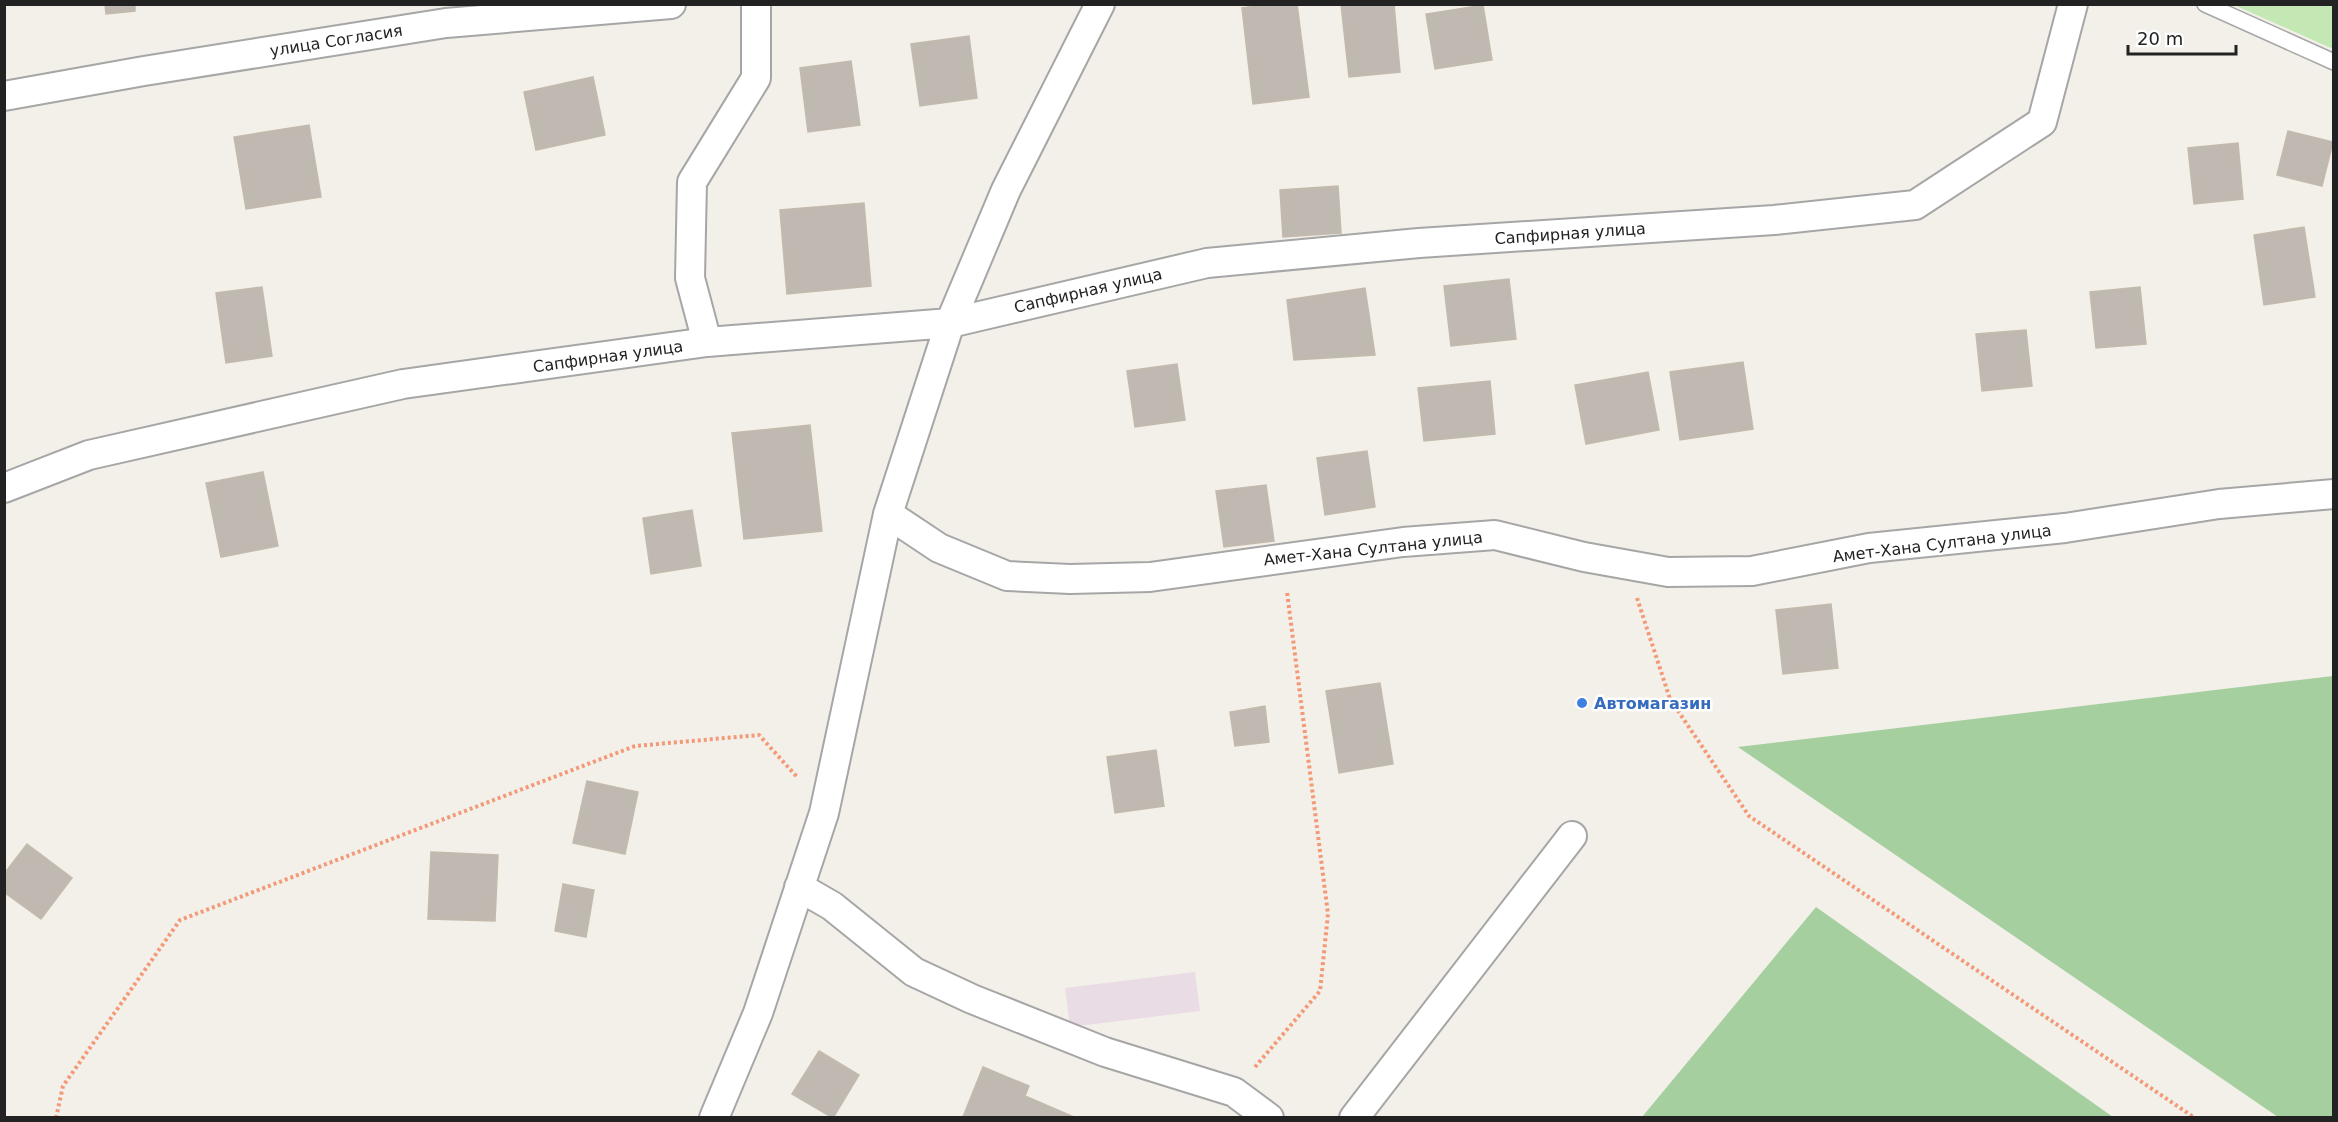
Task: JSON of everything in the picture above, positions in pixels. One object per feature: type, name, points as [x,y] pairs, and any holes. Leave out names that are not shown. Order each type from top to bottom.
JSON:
[{"type":"street","name":"улица Согласия","points":[[4,96],[446,22],[671,4]]},
{"type":"street","points":[[707,342],[690,278],[692,182],[756,78],[756,4]]},
{"type":"street","points":[[714,1118],[758,1013],[825,808],[888,514],[950,323],[1006,190],[1100,4]]},
{"type":"street","name":"Сапфирная улица","points":[[4,488],[89,455],[403,384],[707,342],[950,323],[1207,263],[1419,243],[1774,220],[1915,205],[2042,122],[2073,4]]},
{"type":"street","name":"Амет-Хана Султана улица","points":[[888,514],[939,548],[1007,576],[1070,579],[1150,577],[1403,542],[1495,535],[1584,557],[1668,572],[1752,571],[1869,548],[2065,528],[2219,504],[2334,494]]},
{"type":"street","points":[[1354,1118],[1572,836]]},
{"type":"street","points":[[799,887],[832,906],[914,972],[972,999],[1105,1052],[1234,1092],[1269,1118]]},
{"type":"lane","points":[[2205,4],[2334,62]]},
{"type":"path","points":[[1234,1092],[1320,991],[1328,914],[1283,558]]},
{"type":"path","points":[[1625,564],[1670,699],[1749,816],[2195,1118]]},
{"type":"path","points":[[56,1118],[63,1086],[180,920],[635,746],[759,735],[825,808]]},
{"type":"shaded area","points":[[1195,972],[1200,1011],[1070,1027],[1065,988]]},
{"type":"green space","points":[[2234,5],[2333,5],[2333,49]]},
{"type":"green space","points":[[2333,676],[2333,1117],[2278,1117],[1738,747]]},
{"type":"green space","points":[[1816,907],[2113,1117],[1642,1117]]},
{"type":"building","points":[[105,4],[135,4],[135,11],[106,14]]},
{"type":"building","points":[[1270,4],[1297,4],[1309,97],[1253,104],[1242,8]]},
{"type":"building","points":[[1341,4],[1394,4],[1400,72],[1349,77]]},
{"type":"building","points":[[1483,5],[1492,60],[1435,69],[1426,14]]},
{"type":"building","points":[[969,36],[977,98],[920,106],[911,44]]},
{"type":"building","points":[[851,61],[860,125],[808,132],[800,68]]},
{"type":"building","points":[[593,77],[605,135],[536,150],[524,92]]},
{"type":"building","points":[[309,125],[321,197],[246,209],[234,137]]},
{"type":"building","points":[[2288,131],[2333,142],[2322,186],[2277,175]]},
{"type":"building","points":[[2238,143],[2243,199],[2194,204],[2188,148]]},
{"type":"building","points":[[1338,186],[1341,233],[1283,237],[1280,190]]},
{"type":"building","points":[[864,203],[871,286],[787,294],[780,210]]},
{"type":"building","points":[[2304,227],[2315,297],[2264,305],[2254,235]]},
{"type":"building","points":[[1509,279],[1516,339],[1451,346],[1444,286]]},
{"type":"building","points":[[262,287],[272,356],[226,363],[216,293]]},
{"type":"building","points":[[2140,287],[2146,344],[2096,348],[2090,292]]},
{"type":"building","points":[[1365,288],[1375,355],[1294,360],[1287,300]]},
{"type":"building","points":[[2026,330],[2032,386],[1982,391],[1976,334]]},
{"type":"building","points":[[1743,362],[1753,429],[1680,440],[1670,372]]},
{"type":"building","points":[[1177,364],[1185,420],[1135,427],[1127,371]]},
{"type":"building","points":[[1648,372],[1659,430],[1586,444],[1575,385]]},
{"type":"building","points":[[1490,381],[1495,434],[1424,441],[1418,388]]},
{"type":"building","points":[[810,425],[822,531],[744,539],[732,433]]},
{"type":"building","points":[[1367,451],[1375,507],[1325,515],[1317,458]]},
{"type":"building","points":[[263,472],[278,546],[221,557],[206,483]]},
{"type":"building","points":[[1266,485],[1274,541],[1224,547],[1216,491]]},
{"type":"building","points":[[692,510],[701,566],[651,574],[643,518]]},
{"type":"building","points":[[1831,604],[1838,668],[1783,674],[1776,610]]},
{"type":"building","points":[[1380,683],[1393,764],[1339,773],[1326,691]]},
{"type":"building","points":[[1265,706],[1269,742],[1235,746],[1230,712]]},
{"type":"building","points":[[1156,750],[1164,806],[1115,813],[1107,757]]},
{"type":"building","points":[[587,781],[638,792],[625,854],[573,843]]},
{"type":"building","points":[[27,844],[72,878],[41,919],[4,892],[4,874]]},
{"type":"building","points":[[431,852],[498,855],[495,921],[428,919]]},
{"type":"building","points":[[563,884],[594,890],[586,937],[555,931]]},
{"type":"building","points":[[819,1051],[859,1075],[833,1118],[792,1094]]},
{"type":"building","points":[[983,1067],[1029,1086],[1025,1096],[1076,1118],[963,1117]]},
{"type":"place","name":"Автомагазин","points":[[1582,703]]}]
